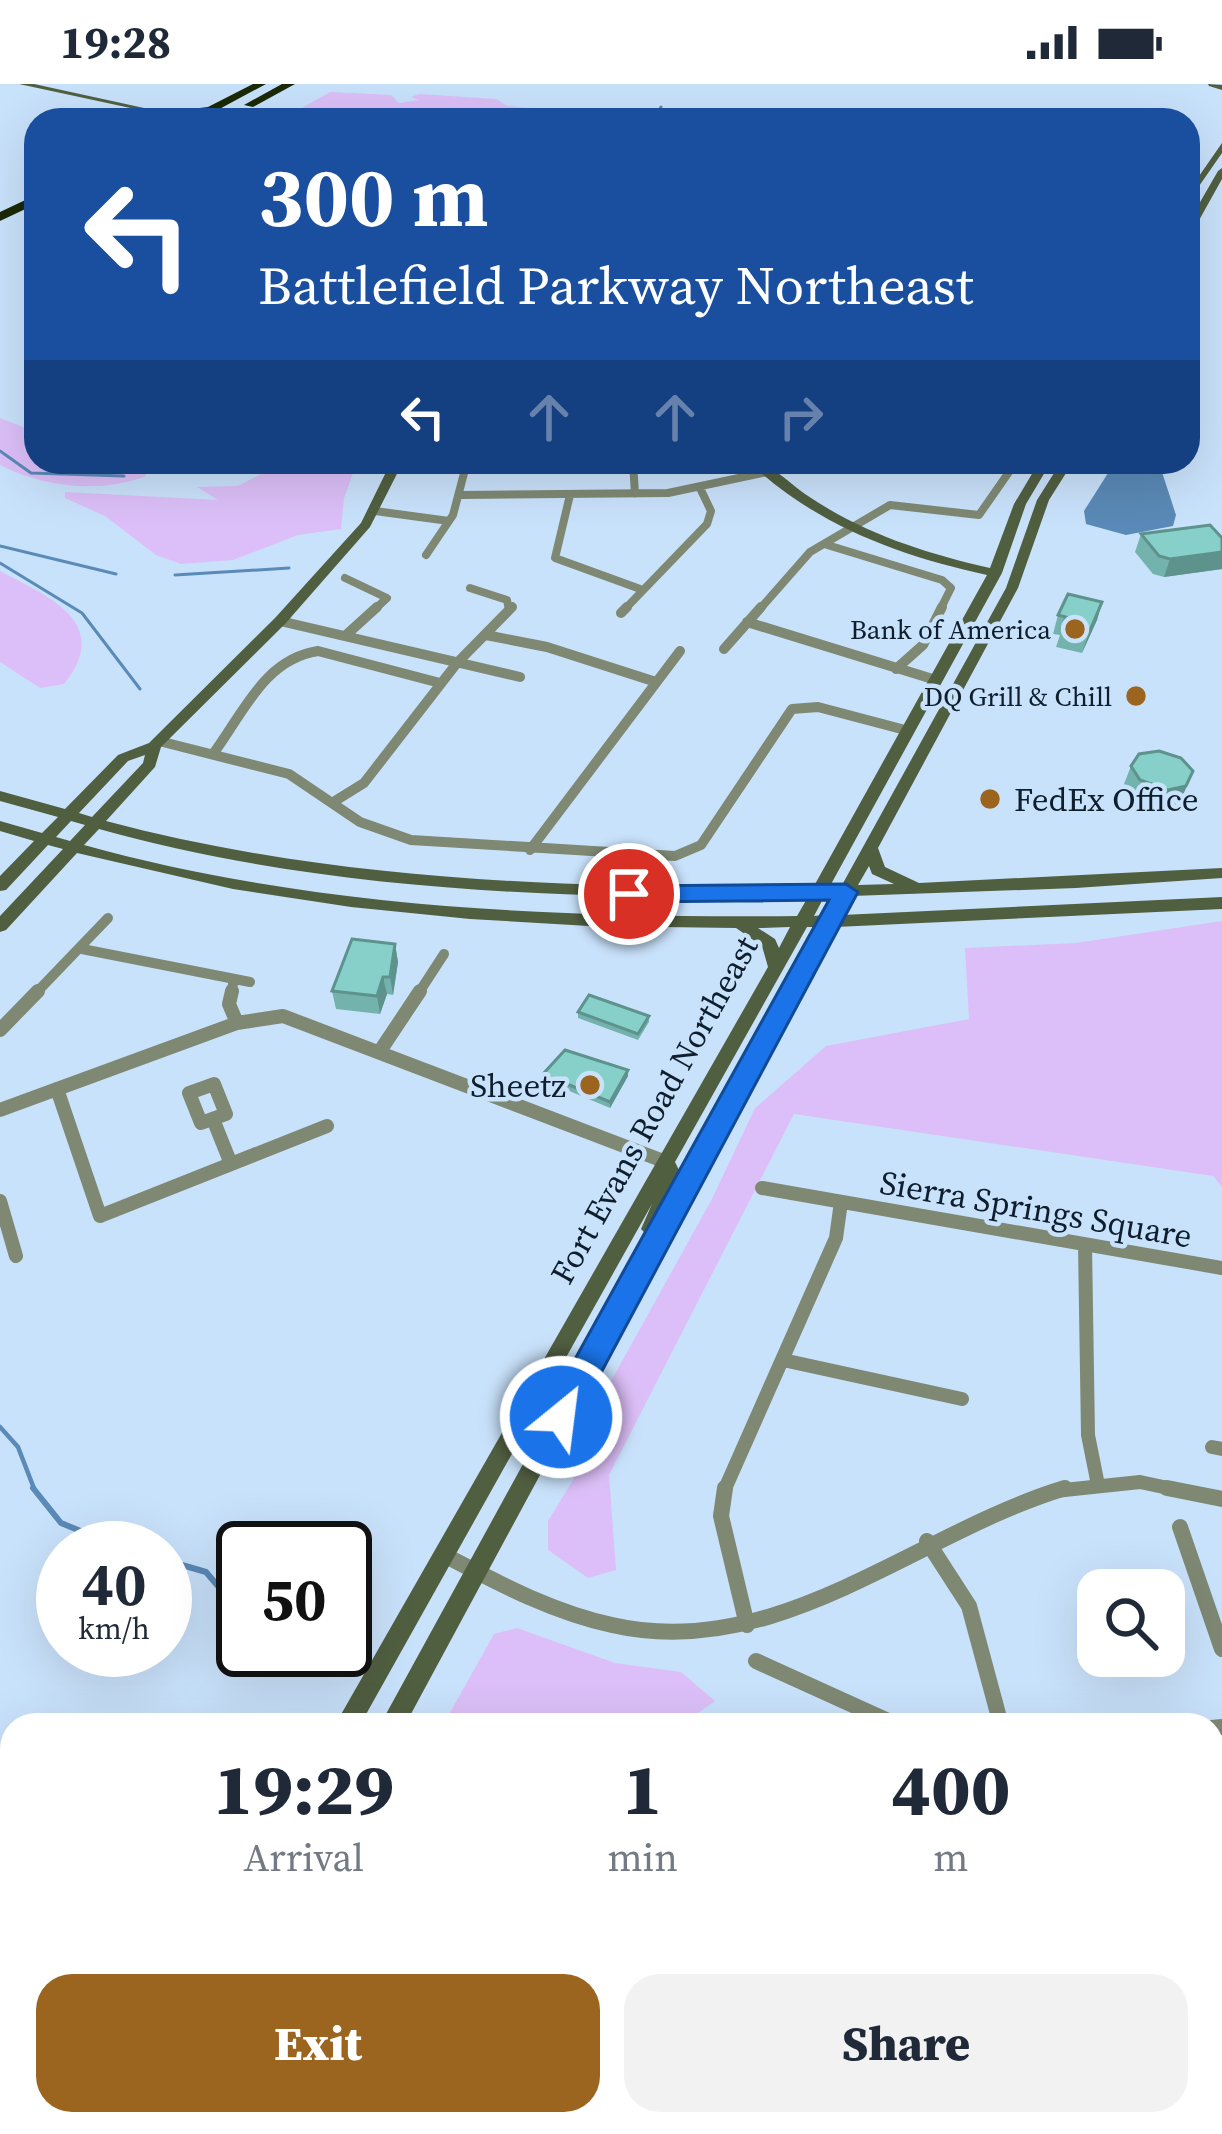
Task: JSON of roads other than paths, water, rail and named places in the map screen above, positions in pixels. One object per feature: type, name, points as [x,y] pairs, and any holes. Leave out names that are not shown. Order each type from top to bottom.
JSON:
[{"type":"highway","points":[[214,108],[261,84]]},
{"type":"highway","points":[[244,108],[293,84]]},
{"type":"highway","points":[[205,108],[235,97]]},
{"type":"main road","points":[[22,84],[140,108]]},
{"type":"main road","points":[[1212,84],[1222,88]]},
{"type":"main road","points":[[1200,178],[1219,151]]},
{"type":"main road","points":[[1200,210],[1222,171]]},
{"type":"main road","points":[[0,886],[123,758],[156,744],[280,621],[375,511],[392,474]]},
{"type":"main road","name":"Fort Evans Road Northeast","points":[[354,1713],[909,731],[996,573],[1026,491],[1037,474]]},
{"type":"main road","name":"Fort Evans Road Northeast","points":[[399,1713],[1012,588],[1043,500],[1059,474]]},
{"type":"main road","points":[[770,475],[848,530],[926,559],[996,573]]},
{"type":"main road","points":[[0,926],[150,764],[156,744]]},
{"type":"main road","points":[[0,796],[66,817],[229,853],[401,879],[629,894],[846,892],[1222,873]]},
{"type":"main road","points":[[0,826],[206,879],[436,912],[615,923],[737,924],[1222,903]]},
{"type":"main road","points":[[871,849],[878,870],[923,889]]},
{"type":"main road","points":[[737,924],[769,943],[776,967]]},
{"type":"main road","points":[[624,1300],[673,1178],[666,1162]]},
{"type":"street","points":[[426,555],[449,521],[465,474]]},
{"type":"street","points":[[634,474],[635,494]]},
{"type":"street","points":[[461,495],[635,494],[773,474]]},
{"type":"street","points":[[724,649],[802,560],[824,544],[898,504],[957,517],[979,514],[1007,474]]},
{"type":"street","points":[[621,613],[707,524],[711,511],[700,488]]},
{"type":"street","points":[[570,495],[555,558],[643,590]]},
{"type":"street","points":[[375,511],[449,521]]},
{"type":"street","points":[[824,544],[942,580],[951,588],[923,645],[896,669]]},
{"type":"street","points":[[345,578],[378,589],[387,598],[345,636]]},
{"type":"street","points":[[334,800],[364,783],[440,683],[512,603],[470,588]]},
{"type":"street","points":[[280,621],[520,677]]},
{"type":"street","points":[[747,622],[937,680]]},
{"type":"street","points":[[486,635],[547,647],[656,682]]},
{"type":"street","points":[[213,754],[243,707],[288,658],[302,652],[318,651],[440,683]]},
{"type":"street","points":[[530,850],[680,651]]},
{"type":"street","points":[[156,744],[289,774],[334,800],[360,822],[390,836],[530,850],[675,856],[694,851],[792,709],[818,707],[909,731]]},
{"type":"street","points":[[0,1030],[108,918]]},
{"type":"street","points":[[82,949],[250,982]]},
{"type":"street","points":[[380,1051],[444,954]]},
{"type":"street","points":[[234,979],[229,1004],[237,1023]]},
{"type":"street","points":[[0,1111],[237,1023],[283,1016],[666,1162]]},
{"type":"street","points":[[57,1089],[100,1216],[327,1126]]},
{"type":"street","points":[[213,1118],[231,1164]]},
{"type":"street","name":"Sierra Springs Square","points":[[762,1188],[1222,1268]]},
{"type":"street","points":[[0,1201],[16,1256]]},
{"type":"street","name":"Sierra Springs Square","points":[[747,1625],[721,1516],[723,1492],[836,1238],[841,1202]]},
{"type":"street","points":[[1085,1245],[1088,1436],[1097,1480]]},
{"type":"street","points":[[783,1360],[962,1400]]},
{"type":"street","points":[[444,1555],[554,1609],[614,1627],[677,1633],[747,1625],[806,1604],[998,1505],[1097,1480],[1137,1481],[1222,1499]]},
{"type":"street","points":[[1180,1527],[1222,1649]]},
{"type":"street","points":[[927,1541],[969,1606],[998,1713]]},
{"type":"street","points":[[756,1661],[871,1713]]},
{"type":"water","points":[[1107,474],[1163,474],[1176,515],[1173,526],[1126,535],[1086,524],[1084,511]]},
{"type":"waterway","points":[[0,451],[24,468]]},
{"type":"waterway","points":[[62,474],[124,476]]},
{"type":"waterway","points":[[0,546],[116,574]]},
{"type":"waterway","points":[[0,563],[82,613],[140,689]]},
{"type":"waterway","points":[[175,575],[289,568]]},
{"type":"waterway","points":[[0,1427],[18,1447],[35,1490]]},
{"type":"waterway","points":[[35,1490],[59,1521]]},
{"type":"waterway","points":[[192,1568],[206,1572],[216,1584]]},
{"type":"place","name":"Bank of America","points":[[1075,629]]},
{"type":"place","name":"DQ Grill & Chill","points":[[1136,696]]},
{"type":"place","name":"FedEx Office","points":[[990,799]]},
{"type":"place","name":"Sheetz","points":[[590,1085]]}]
